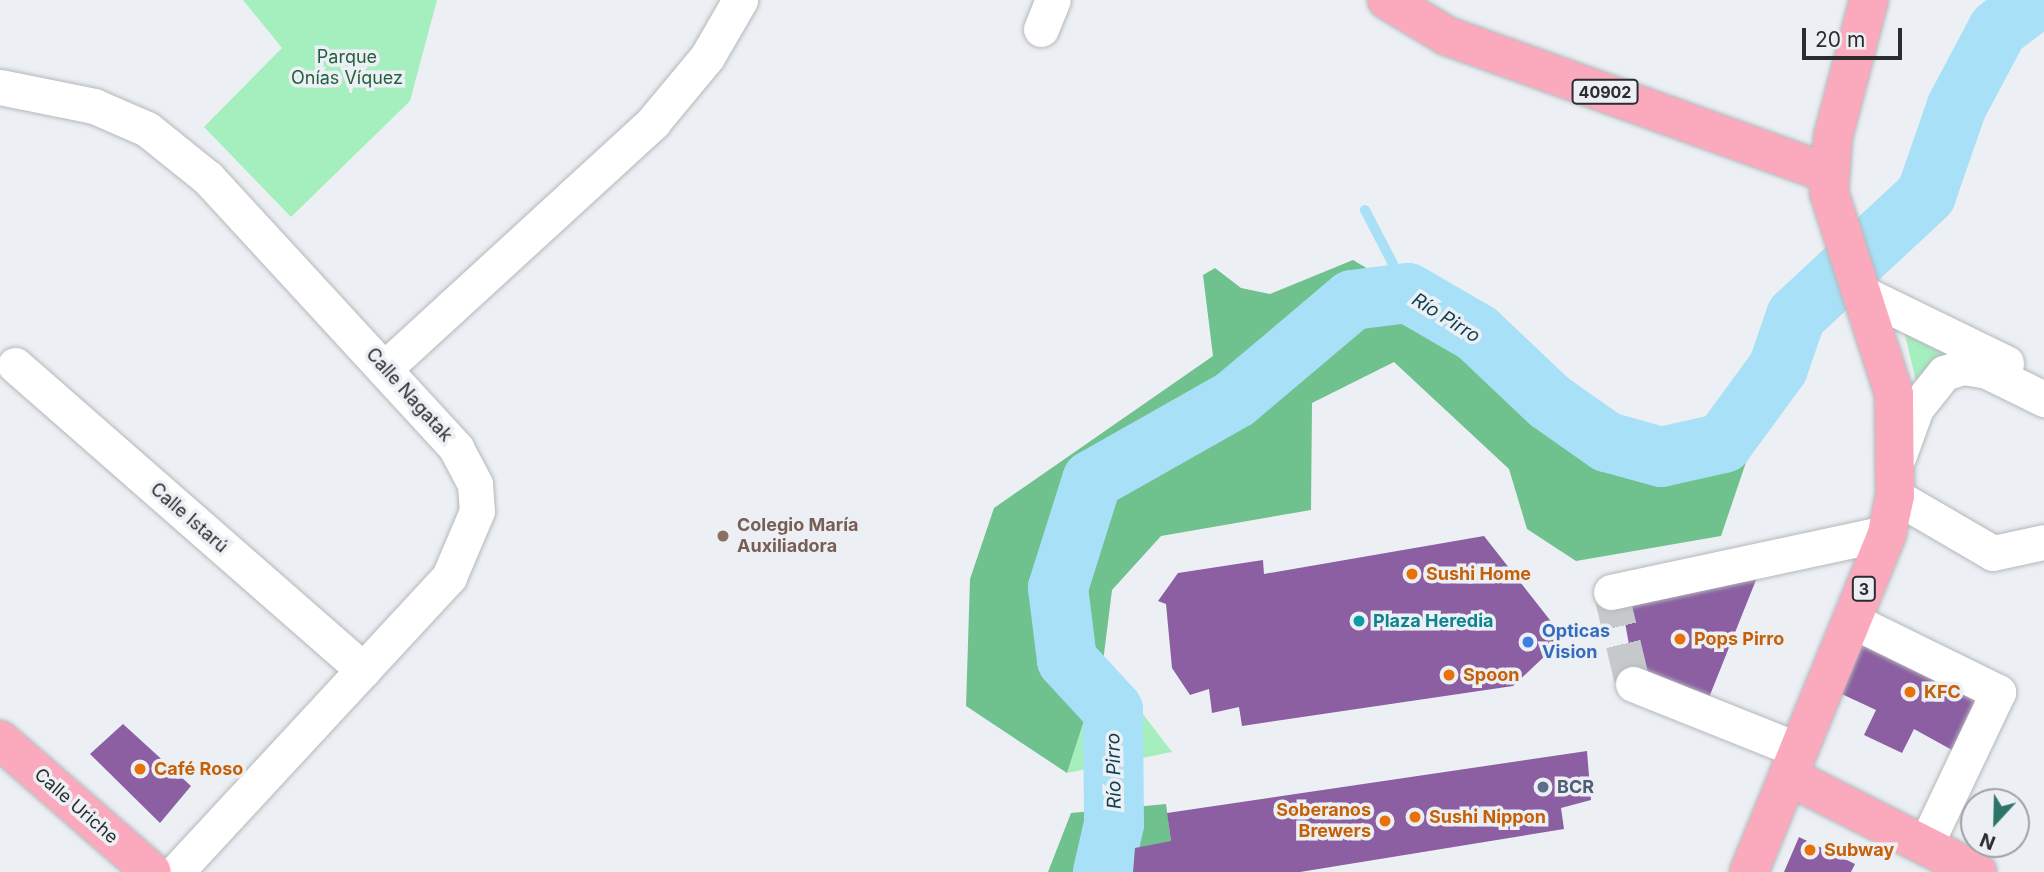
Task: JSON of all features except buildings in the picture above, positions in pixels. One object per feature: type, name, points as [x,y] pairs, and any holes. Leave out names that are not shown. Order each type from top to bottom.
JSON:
[{"type":"main road","name":"40902","points":[[1387,0],[1447,36],[1828,173]]},
{"type":"main road","name":"3","points":[[1749,872],[1887,533],[1895,496],[1899,455],[1894,394],[1862,290],[1833,218],[1828,173],[1869,0]]},
{"type":"main road","name":"Calle Uriche","points":[[0,740],[152,872]]},
{"type":"main road","points":[[1793,763],[1925,846],[1977,872]]},
{"type":"street","points":[[385,368],[653,122],[706,57],[740,0]]},
{"type":"street","name":"Calle Nagatak","points":[[0,87],[94,106],[147,129],[208,178],[456,447],[475,484],[477,511],[449,576],[176,872]]},
{"type":"street","points":[[1862,290],[2044,381]]},
{"type":"street","name":"Calle Istarú","points":[[15,365],[364,670]]},
{"type":"street","points":[[1899,455],[1916,408],[1944,373],[1964,367],[1987,372],[2044,399]]},
{"type":"street","points":[[1895,496],[1993,553],[2044,542]]},
{"type":"street","points":[[1611,592],[1887,533]]},
{"type":"street","points":[[1851,620],[1998,692],[1925,846]]},
{"type":"street","points":[[1633,684],[1793,763]]},
{"type":"green space","name":"Parque Onías Víquez","points":[[243,0],[437,0],[410,101],[291,217],[204,127],[282,48]]},
{"type":"green space","points":[[1353,260],[1477,333],[1550,402],[1607,442],[1660,457],[1723,443],[1778,368],[1721,536],[1576,561],[1527,529],[1509,469],[1394,362],[1312,403],[1311,510],[1161,536],[1112,590],[1103,662],[1067,773],[966,706],[970,579],[994,508],[1213,356],[1203,275],[1215,268],[1241,288],[1270,294]]},
{"type":"green space","points":[[1903,326],[1966,353],[1921,403]]},
{"type":"green space","points":[[1103,662],[1172,752],[1067,773]]},
{"type":"green space","points":[[1166,804],[1171,841],[1133,872],[1048,872],[1071,813]]},
{"type":"waterway","name":"Río Pirro","points":[[1103,872],[1114,824],[1113,710],[1067,660],[1058,588],[1092,480],[1235,399],[1352,300],[1408,293],[1477,333],[1550,402],[1607,442],[1661,457],[1723,443],[1778,368],[1796,316],[1926,195],[1957,106],[1998,29],[2036,0]]},
{"type":"waterway","points":[[1365,210],[1408,293]]},
{"type":"tunnel","points":[[1611,592],[1633,684]]},
{"type":"place","name":"Colegio María Auxiliadora","points":[[723,536]]},
{"type":"place","name":"Sushi Home","points":[[1412,574]]},
{"type":"place","name":"Plaza Heredia","points":[[1359,621]]},
{"type":"place","name":"Pops Pirro","points":[[1680,639]]},
{"type":"place","name":"Opticas Vision","points":[[1528,642]]},
{"type":"place","name":"Spoon","points":[[1449,675]]},
{"type":"place","name":"KFC","points":[[1910,692]]},
{"type":"place","name":"Café Roso","points":[[140,769]]},
{"type":"place","name":"BCR","points":[[1543,787]]},
{"type":"place","name":"Sushi Nippon","points":[[1415,817]]},
{"type":"place","name":"Soberanos Brewers","points":[[1385,821]]},
{"type":"place","name":"Subway","points":[[1810,850]]}]
